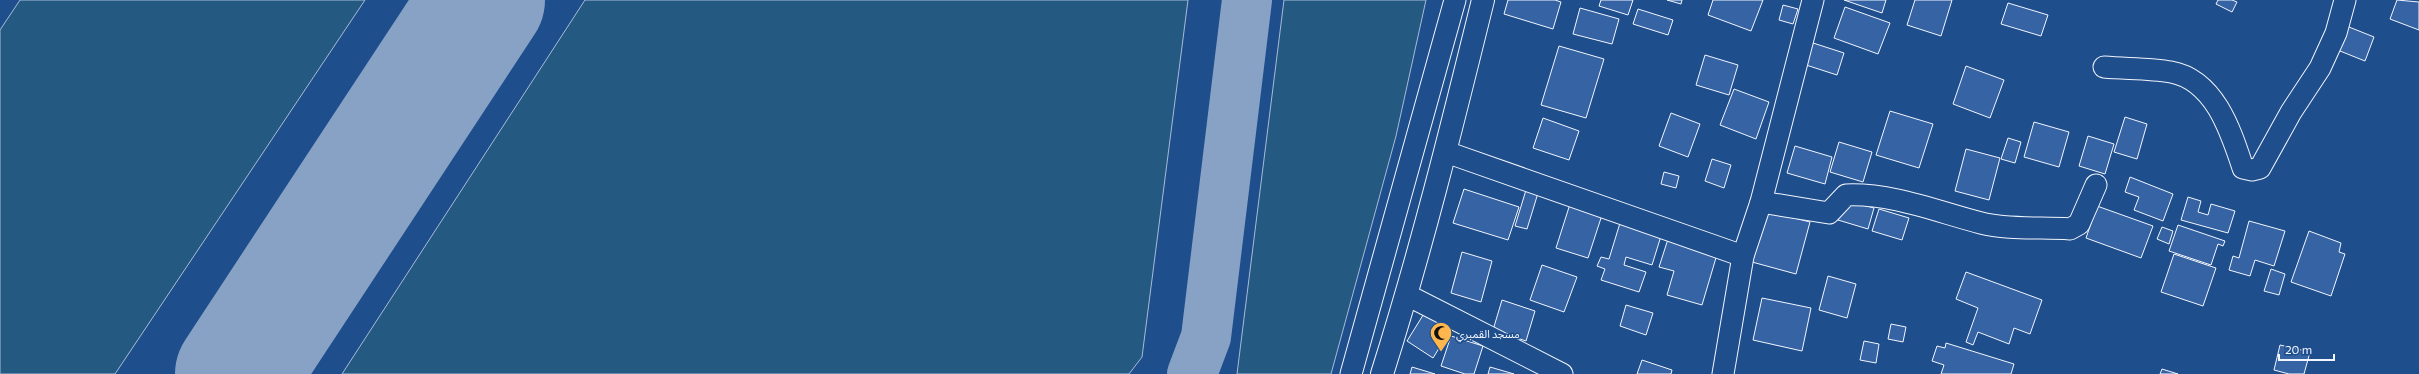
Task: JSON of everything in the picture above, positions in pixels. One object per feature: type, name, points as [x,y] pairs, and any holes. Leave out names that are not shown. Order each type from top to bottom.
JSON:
[{"type":"main road","points":[[1382,374],[1407,295],[1446,152],[1483,0]]},
{"type":"street","points":[[1351,374],[1456,0]]},
{"type":"street","points":[[1723,374],[1743,256],[1761,202],[1812,0]]},
{"type":"street","points":[[2104,67],[2173,72],[2194,82],[2210,96],[2218,107],[2243,168],[2255,170],[2260,168],[2291,112],[2320,68],[2336,32],[2345,0]]},
{"type":"street","points":[[1446,152],[1743,256]]},
{"type":"street","points":[[1761,202],[1829,213],[1846,195],[1861,194],[1948,213],[1983,224],[2070,229],[2079,224],[2096,185]]},
{"type":"street","points":[[1407,295],[1562,374]]},
{"type":"shaded area","points":[[20,0],[365,0],[115,374],[0,374],[0,30]]},
{"type":"shaded area","points":[[585,0],[1188,0],[1142,357],[1129,374],[342,374]]},
{"type":"shaded area","points":[[1284,0],[1426,0],[1396,136],[1331,374],[1237,374]]},
{"type":"building","points":[[1508,0],[1555,0],[1561,2],[1553,29],[1504,14]]},
{"type":"building","points":[[1601,0],[1633,0],[1628,15],[1599,6]]},
{"type":"building","points":[[1667,0],[1682,0],[1681,4]]},
{"type":"building","points":[[1713,0],[1763,0],[1751,31],[1708,15]]},
{"type":"building","points":[[1844,0],[1886,0],[1882,13]]},
{"type":"building","points":[[1915,0],[1952,0],[1941,36],[1907,25]]},
{"type":"building","points":[[2218,0],[2232,0],[2237,2],[2232,12],[2216,4]]},
{"type":"building","points":[[2397,0],[2419,2],[2419,30],[2390,19]]},
{"type":"building","points":[[2008,3],[2048,15],[2041,36],[2001,24]]},
{"type":"building","points":[[1783,5],[1798,9],[1793,24],[1779,20]]},
{"type":"building","points":[[1845,7],[1890,23],[1878,54],[1834,38]]},
{"type":"building","points":[[1580,8],[1619,19],[1612,44],[1573,34]]},
{"type":"building","points":[[1638,9],[1673,20],[1668,35],[1633,24]]},
{"type":"building","points":[[2344,25],[2374,37],[2365,61],[2335,49]]},
{"type":"building","points":[[1810,42],[1844,53],[1837,75],[1803,64]]},
{"type":"building","points":[[1559,46],[1604,59],[1586,118],[1541,105]]},
{"type":"building","points":[[1705,55],[1738,65],[1729,95],[1696,85]]},
{"type":"building","points":[[1966,66],[2004,80],[1990,118],[1953,104]]},
{"type":"building","points":[[1734,89],[1769,102],[1756,139],[1720,125]]},
{"type":"building","points":[[1890,111],[1933,124],[1919,168],[1876,155]]},
{"type":"building","points":[[1671,113],[1700,124],[1688,157],[1659,146]]},
{"type":"building","points":[[2125,117],[2147,124],[2137,159],[2114,152]]},
{"type":"building","points":[[1543,118],[1579,131],[1569,160],[1533,148]]},
{"type":"building","points":[[2034,122],[2069,132],[2059,167],[2024,157]]},
{"type":"building","points":[[2088,136],[2114,144],[2105,174],[2079,166]]},
{"type":"building","points":[[2008,138],[2021,142],[2015,163],[2001,159]]},
{"type":"building","points":[[1839,142],[1872,152],[1863,182],[1830,172]]},
{"type":"building","points":[[1795,146],[1832,157],[1825,184],[1787,173]]},
{"type":"building","points":[[1966,149],[2000,158],[1989,200],[1955,191]]},
{"type":"building","points":[[1712,159],[1731,165],[1724,188],[1705,181]]},
{"type":"building","points":[[1664,172],[1679,176],[1676,188],[1661,184]]},
{"type":"building","points":[[2130,177],[2173,194],[2163,221],[2134,210],[2139,197],[2125,192]]},
{"type":"building","points":[[1464,189],[1519,207],[1508,240],[1453,223]]},
{"type":"building","points":[[1526,190],[1538,193],[1527,229],[1515,226]]},
{"type":"building","points":[[2188,197],[2201,201],[2198,212],[2208,215],[2211,204],[2235,211],[2228,233],[2181,220]]},
{"type":"building","points":[[1844,200],[1874,208],[1868,229],[1838,220]]},
{"type":"building","points":[[1570,204],[1602,215],[1588,258],[1556,248]]},
{"type":"building","points":[[2097,206],[2153,226],[2141,258],[2086,238]]},
{"type":"building","points":[[1879,209],[1909,218],[1902,240],[1872,231]]},
{"type":"building","points":[[1767,211],[1810,222],[1796,274],[1752,262]]},
{"type":"building","points":[[2249,221],[2285,231],[2274,266],[2255,260],[2250,276],[2229,270],[2233,256],[2239,258]]},
{"type":"building","points":[[1620,223],[1661,236],[1652,265],[1626,257],[1624,265],[1646,272],[1639,292],[1601,280],[1605,269],[1597,266],[1601,257],[1609,259]]},
{"type":"building","points":[[2178,225],[2225,241],[2223,246],[2218,244],[2211,265],[2169,251]]},
{"type":"building","points":[[2162,227],[2173,231],[2169,244],[2157,239]]},
{"type":"building","points":[[2309,231],[2341,243],[2339,252],[2345,254],[2331,296],[2291,282]]},
{"type":"building","points":[[1669,236],[1718,251],[1702,305],[1667,295],[1674,271],[1659,267]]},
{"type":"building","points":[[1462,252],[1492,261],[1481,302],[1451,293]]},
{"type":"building","points":[[2174,254],[2216,268],[2203,306],[2161,292]]},
{"type":"building","points":[[1542,265],[1577,277],[1564,312],[1530,300]]},
{"type":"building","points":[[2271,269],[2285,274],[2279,295],[2264,291]]},
{"type":"building","points":[[1966,272],[2042,300],[2030,334],[2014,328],[2009,344],[1978,332],[1973,345],[1966,342],[1978,308],[1956,299]]},
{"type":"building","points":[[1828,276],[1856,284],[1847,318],[1819,310]]},
{"type":"building","points":[[1762,298],[1811,308],[1802,351],[1753,340]]},
{"type":"building","points":[[1502,300],[1535,311],[1526,341],[1493,330]]},
{"type":"building","points":[[1626,305],[1653,313],[1646,335],[1620,326]]},
{"type":"building","points":[[1425,312],[1451,329],[1433,358],[1407,341]]},
{"type":"building","points":[[1891,324],[1906,327],[1903,342],[1888,339]]},
{"type":"building","points":[[1451,336],[1483,346],[1474,374],[1465,374],[1441,366]]},
{"type":"building","points":[[1864,341],[1879,344],[1876,363],[1860,360]]},
{"type":"building","points":[[1946,343],[2014,364],[2011,374],[1941,374],[1944,365],[1932,361],[1937,346],[1945,348]]},
{"type":"building","points":[[2280,345],[2310,352],[2304,374],[2289,374],[2274,370]]},
{"type":"building","points":[[1642,360],[1672,370],[1671,374],[1637,374]]},
{"type":"building","points":[[1412,367],[1435,374],[1410,374]]},
{"type":"building","points":[[1490,367],[1514,374],[1488,374]]},
{"type":"building","points":[[2162,369],[2178,374],[2160,374]]},
{"type":"taxiway","points":[[1192,374],[1206,337],[1247,0]]},
{"type":"runway","points":[[237,374],[483,0]]},
{"type":"place","name":"مسجد القمبري","points":[[1441,352]]}]
